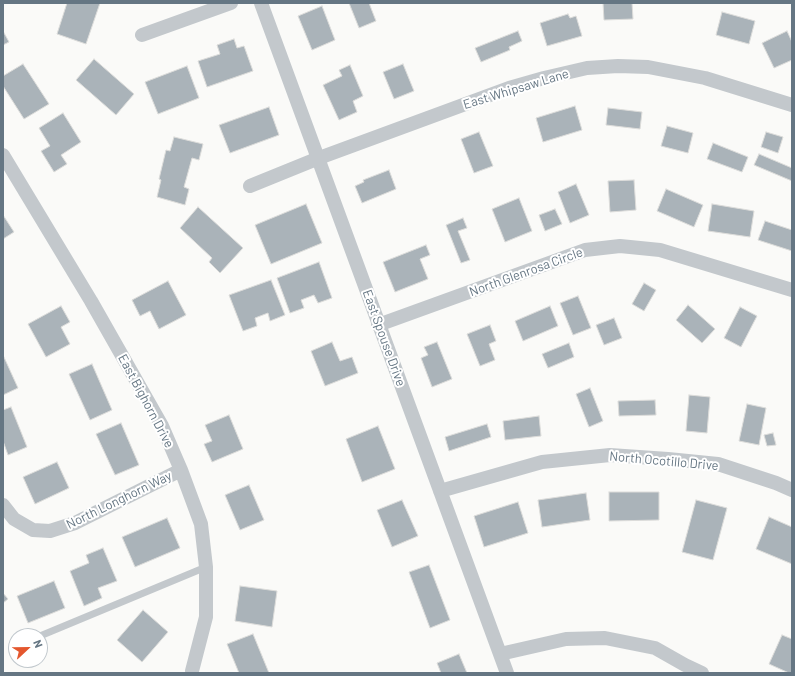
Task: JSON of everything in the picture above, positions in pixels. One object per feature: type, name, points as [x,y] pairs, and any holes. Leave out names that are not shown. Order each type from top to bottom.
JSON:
[{"type":"street","points":[[142,35],[232,3]]},
{"type":"street","name":"East Spouse Drive","points":[[261,3],[507,673]]},
{"type":"street","name":"East Whipsaw Lane","points":[[250,186],[319,158],[509,88],[587,68],[618,66],[648,67],[705,78],[792,105]]},
{"type":"street","name":"East Bighorn Drive","points":[[3,155],[91,301],[162,426],[181,470],[201,524],[206,567],[206,616],[192,671]]},
{"type":"street","name":"North Glenrosa Circle","points":[[378,325],[585,250],[620,246],[660,250],[792,290]]},
{"type":"street","name":"North Ocotillo Drive","points":[[440,491],[542,462],[610,455],[668,458],[718,464],[776,483],[792,490]]},
{"type":"street","name":"North Longhorn Way","points":[[3,505],[14,519],[33,530],[50,531],[75,523],[181,470]]},
{"type":"street","points":[[500,654],[566,639],[606,638],[655,648],[687,669],[702,673]]},
{"type":"lane","points":[[48,633],[206,567]]},
{"type":"building","points":[[67,3],[100,3],[86,44],[57,34]]},
{"type":"building","points":[[349,3],[369,3],[376,21],[359,28]]},
{"type":"building","points":[[603,3],[632,3],[633,19],[604,20]]},
{"type":"building","points":[[322,6],[335,40],[312,50],[298,16]]},
{"type":"building","points":[[722,12],[755,21],[749,44],[716,35]]},
{"type":"building","points":[[568,14],[570,18],[576,16],[582,36],[547,46],[540,23]]},
{"type":"building","points":[[3,31],[9,42],[3,45]]},
{"type":"building","points":[[518,31],[522,41],[509,47],[510,50],[481,62],[475,48]]},
{"type":"building","points":[[787,31],[792,42],[792,60],[774,68],[762,43]]},
{"type":"building","points":[[234,39],[237,48],[244,46],[253,71],[207,87],[198,61],[220,54],[217,45]]},
{"type":"building","points":[[94,59],[134,94],[116,115],[76,80]]},
{"type":"building","points":[[23,64],[49,104],[24,119],[3,86],[3,76]]},
{"type":"building","points":[[403,64],[414,91],[394,99],[383,72]]},
{"type":"building","points":[[350,65],[363,96],[353,101],[357,112],[339,120],[323,85],[342,76],[339,70]]},
{"type":"building","points":[[187,66],[199,98],[158,114],[145,82]]},
{"type":"building","points":[[575,106],[582,130],[543,142],[536,118]]},
{"type":"building","points":[[269,107],[279,135],[230,153],[219,125]]},
{"type":"building","points":[[608,108],[642,112],[640,129],[606,125]]},
{"type":"building","points":[[63,113],[81,142],[61,155],[67,164],[54,172],[41,151],[50,146],[39,128]]},
{"type":"building","points":[[667,126],[693,133],[688,153],[661,146]]},
{"type":"building","points":[[479,132],[493,166],[474,173],[461,139]]},
{"type":"building","points":[[766,132],[783,137],[778,153],[761,147]]},
{"type":"building","points":[[174,137],[203,144],[199,160],[192,158],[184,187],[189,189],[185,205],[157,197],[161,180],[159,179],[166,150],[170,151]]},
{"type":"building","points":[[713,143],[748,157],[742,172],[707,159]]},
{"type":"building","points":[[759,154],[792,168],[792,181],[754,165]]},
{"type":"building","points":[[389,170],[396,189],[362,203],[355,186],[364,182],[363,180]]},
{"type":"building","points":[[634,180],[636,210],[610,212],[608,181]]},
{"type":"building","points":[[576,184],[589,215],[570,223],[558,192]]},
{"type":"building","points":[[666,189],[703,205],[694,227],[657,211]]},
{"type":"building","points":[[519,198],[532,231],[505,242],[492,209]]},
{"type":"building","points":[[306,204],[322,243],[271,264],[255,225]]},
{"type":"building","points":[[712,204],[754,211],[750,237],[708,231]]},
{"type":"building","points":[[198,207],[243,248],[220,273],[209,262],[212,258],[180,228]]},
{"type":"building","points":[[555,209],[562,224],[545,231],[539,215]]},
{"type":"building","points":[[3,215],[14,232],[3,239]]},
{"type":"building","points":[[463,218],[467,228],[458,231],[470,260],[461,263],[446,225]]},
{"type":"building","points":[[765,221],[792,230],[792,251],[758,240]]},
{"type":"building","points":[[426,245],[430,255],[420,259],[428,279],[395,292],[383,262]]},
{"type":"building","points":[[319,262],[332,298],[318,303],[314,295],[301,300],[304,308],[290,313],[277,278]]},
{"type":"building","points":[[271,280],[285,315],[270,321],[268,313],[255,318],[257,326],[243,331],[229,295]]},
{"type":"building","points":[[168,281],[186,315],[159,329],[150,311],[140,316],[132,300]]},
{"type":"building","points":[[644,283],[656,290],[644,311],[632,304]]},
{"type":"building","points":[[578,296],[591,328],[573,335],[560,303]]},
{"type":"building","points":[[688,305],[715,329],[702,343],[676,320]]},
{"type":"building","points":[[61,306],[70,322],[61,327],[70,344],[46,357],[28,324]]},
{"type":"building","points":[[550,306],[558,326],[523,341],[515,321]]},
{"type":"building","points":[[740,307],[757,316],[741,347],[724,338]]},
{"type":"building","points":[[614,318],[622,338],[604,345],[596,325]]},
{"type":"building","points":[[490,325],[496,341],[489,344],[495,360],[480,366],[467,334]]},
{"type":"building","points":[[332,342],[340,361],[352,357],[358,373],[325,386],[311,351]]},
{"type":"building","points":[[437,342],[452,379],[432,387],[421,358],[428,355],[424,347]]},
{"type":"building","points":[[569,343],[574,357],[548,368],[542,354]]},
{"type":"building","points":[[3,355],[18,388],[3,395]]},
{"type":"building","points":[[92,364],[112,410],[90,420],[69,374]]},
{"type":"building","points":[[590,388],[603,421],[589,427],[576,394]]},
{"type":"building","points":[[689,395],[710,397],[707,433],[686,431]]},
{"type":"building","points":[[655,400],[656,415],[619,416],[618,401]]},
{"type":"building","points":[[747,404],[766,408],[759,445],[739,441]]},
{"type":"building","points":[[11,407],[27,447],[8,455],[3,441],[3,410]]},
{"type":"building","points":[[229,415],[243,449],[212,462],[204,444],[212,441],[205,425]]},
{"type":"building","points":[[539,416],[541,436],[505,440],[503,421]]},
{"type":"building","points":[[121,423],[139,465],[115,475],[96,434]]},
{"type":"building","points":[[487,424],[491,437],[449,451],[445,437]]},
{"type":"building","points":[[378,426],[395,469],[362,482],[346,439]]},
{"type":"building","points":[[773,433],[776,445],[767,446],[764,435]]},
{"type":"building","points":[[57,462],[69,488],[35,504],[23,477]]},
{"type":"building","points":[[249,485],[264,520],[240,530],[225,495]]},
{"type":"building","points":[[609,492],[659,492],[659,520],[609,521]]},
{"type":"building","points":[[586,493],[590,520],[542,527],[538,500]]},
{"type":"building","points":[[402,500],[418,536],[392,547],[377,510]]},
{"type":"building","points":[[696,500],[727,508],[713,560],[682,552]]},
{"type":"building","points":[[518,502],[528,533],[484,547],[474,516]]},
{"type":"building","points":[[769,517],[792,527],[792,564],[756,549]]},
{"type":"building","points":[[167,518],[180,548],[135,567],[122,537]]},
{"type":"building","points":[[103,548],[117,581],[98,588],[102,598],[84,606],[70,571],[89,563],[86,555]]},
{"type":"building","points":[[429,565],[450,620],[430,628],[409,572]]},
{"type":"building","points":[[54,581],[65,608],[28,623],[17,596]]},
{"type":"building","points":[[240,586],[277,591],[272,627],[235,621]]},
{"type":"building","points":[[3,593],[8,599],[3,603]]},
{"type":"building","points":[[143,610],[168,632],[142,662],[117,640]]},
{"type":"building","points":[[253,634],[269,673],[239,673],[227,644]]},
{"type":"building","points":[[782,635],[792,639],[792,673],[769,664]]},
{"type":"building","points":[[459,654],[467,673],[441,673],[437,663]]}]
